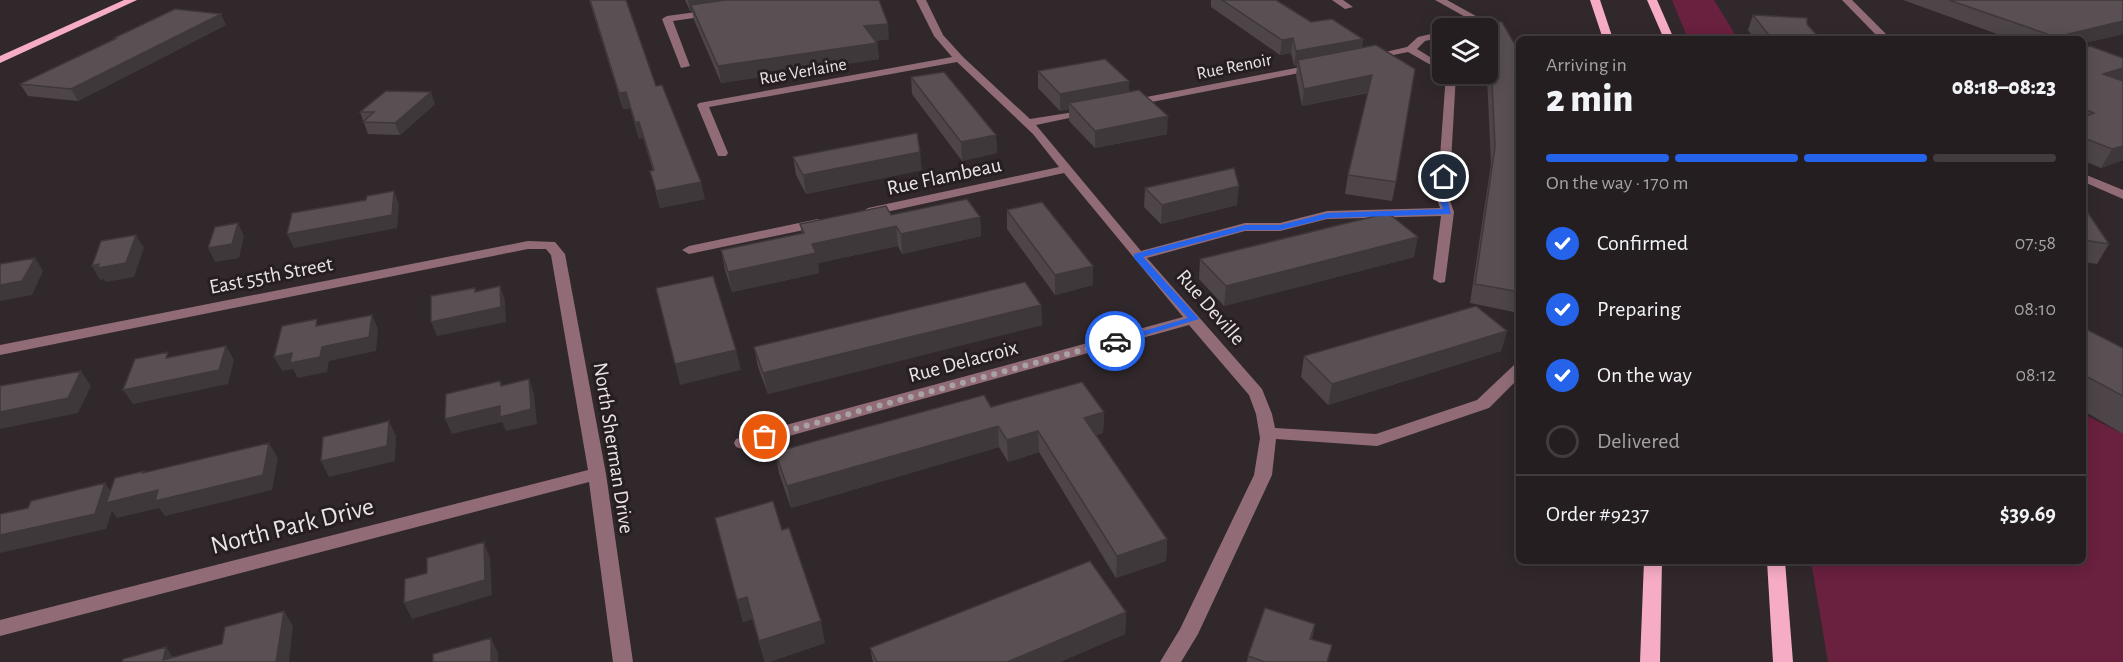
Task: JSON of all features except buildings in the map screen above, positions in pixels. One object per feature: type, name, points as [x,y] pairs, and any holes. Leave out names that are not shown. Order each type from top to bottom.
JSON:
[{"type":"main road","points":[[0,60],[132,0]]},
{"type":"main road","points":[[1595,0],[1607,36]]},
{"type":"main road","points":[[1652,0],[1668,36]]},
{"type":"main road","points":[[1650,662],[1653,564]]},
{"type":"main road","points":[[1776,564],[1783,662]]},
{"type":"street","name":"Rue Deville","points":[[921,0],[939,36],[959,59],[1028,123],[1256,393],[1264,414],[1267,459],[1263,475],[1188,634],[1170,662]]},
{"type":"street","points":[[1337,0],[1348,7]]},
{"type":"street","points":[[1440,0],[1474,18]]},
{"type":"street","points":[[1847,0],[1883,36]]},
{"type":"street","points":[[685,66],[667,19],[721,11]]},
{"type":"street","points":[[1352,60],[1410,49],[1422,39],[1432,37]]},
{"type":"street","points":[[1410,49],[1432,62]]},
{"type":"street","name":"Rue Verlaine","points":[[722,153],[703,105],[959,59]]},
{"type":"street","name":"Rue Renoir","points":[[1120,105],[1329,65]]},
{"type":"street","points":[[1440,279],[1448,212],[1443,198],[1450,84]]},
{"type":"street","points":[[1028,123],[1097,110]]},
{"type":"street","name":"Rue Flambeau","points":[[849,216],[1066,170]]},
{"type":"street","points":[[2086,179],[2123,195]]},
{"type":"street","points":[[1138,256],[1245,227],[1280,227],[1328,215],[1448,212]]},
{"type":"street","points":[[689,250],[826,221]]},
{"type":"street","name":"East 55th Street","points":[[0,350],[528,245],[550,245]]},
{"type":"street","name":"North Sherman Drive","points":[[550,245],[558,254],[597,474],[623,662]]},
{"type":"street","name":"Rue Delacroix","points":[[742,443],[1194,319]]},
{"type":"street","points":[[1267,433],[1377,440],[1484,404],[1516,372]]},
{"type":"street","name":"North Park Drive","points":[[0,628],[597,474]]},
{"type":"shaded area","points":[[1672,0],[1714,0],[1736,36],[1687,36]]},
{"type":"shaded area","points":[[2086,415],[2123,434],[2123,662],[1828,662],[1812,564],[2086,564]]},
{"type":"way so far","points":[[765,437],[1115,341]]},
{"type":"route","points":[[1115,341],[1194,319],[1138,256],[1245,227],[1280,227],[1328,215],[1448,212],[1443,198],[1444,177]]}]
